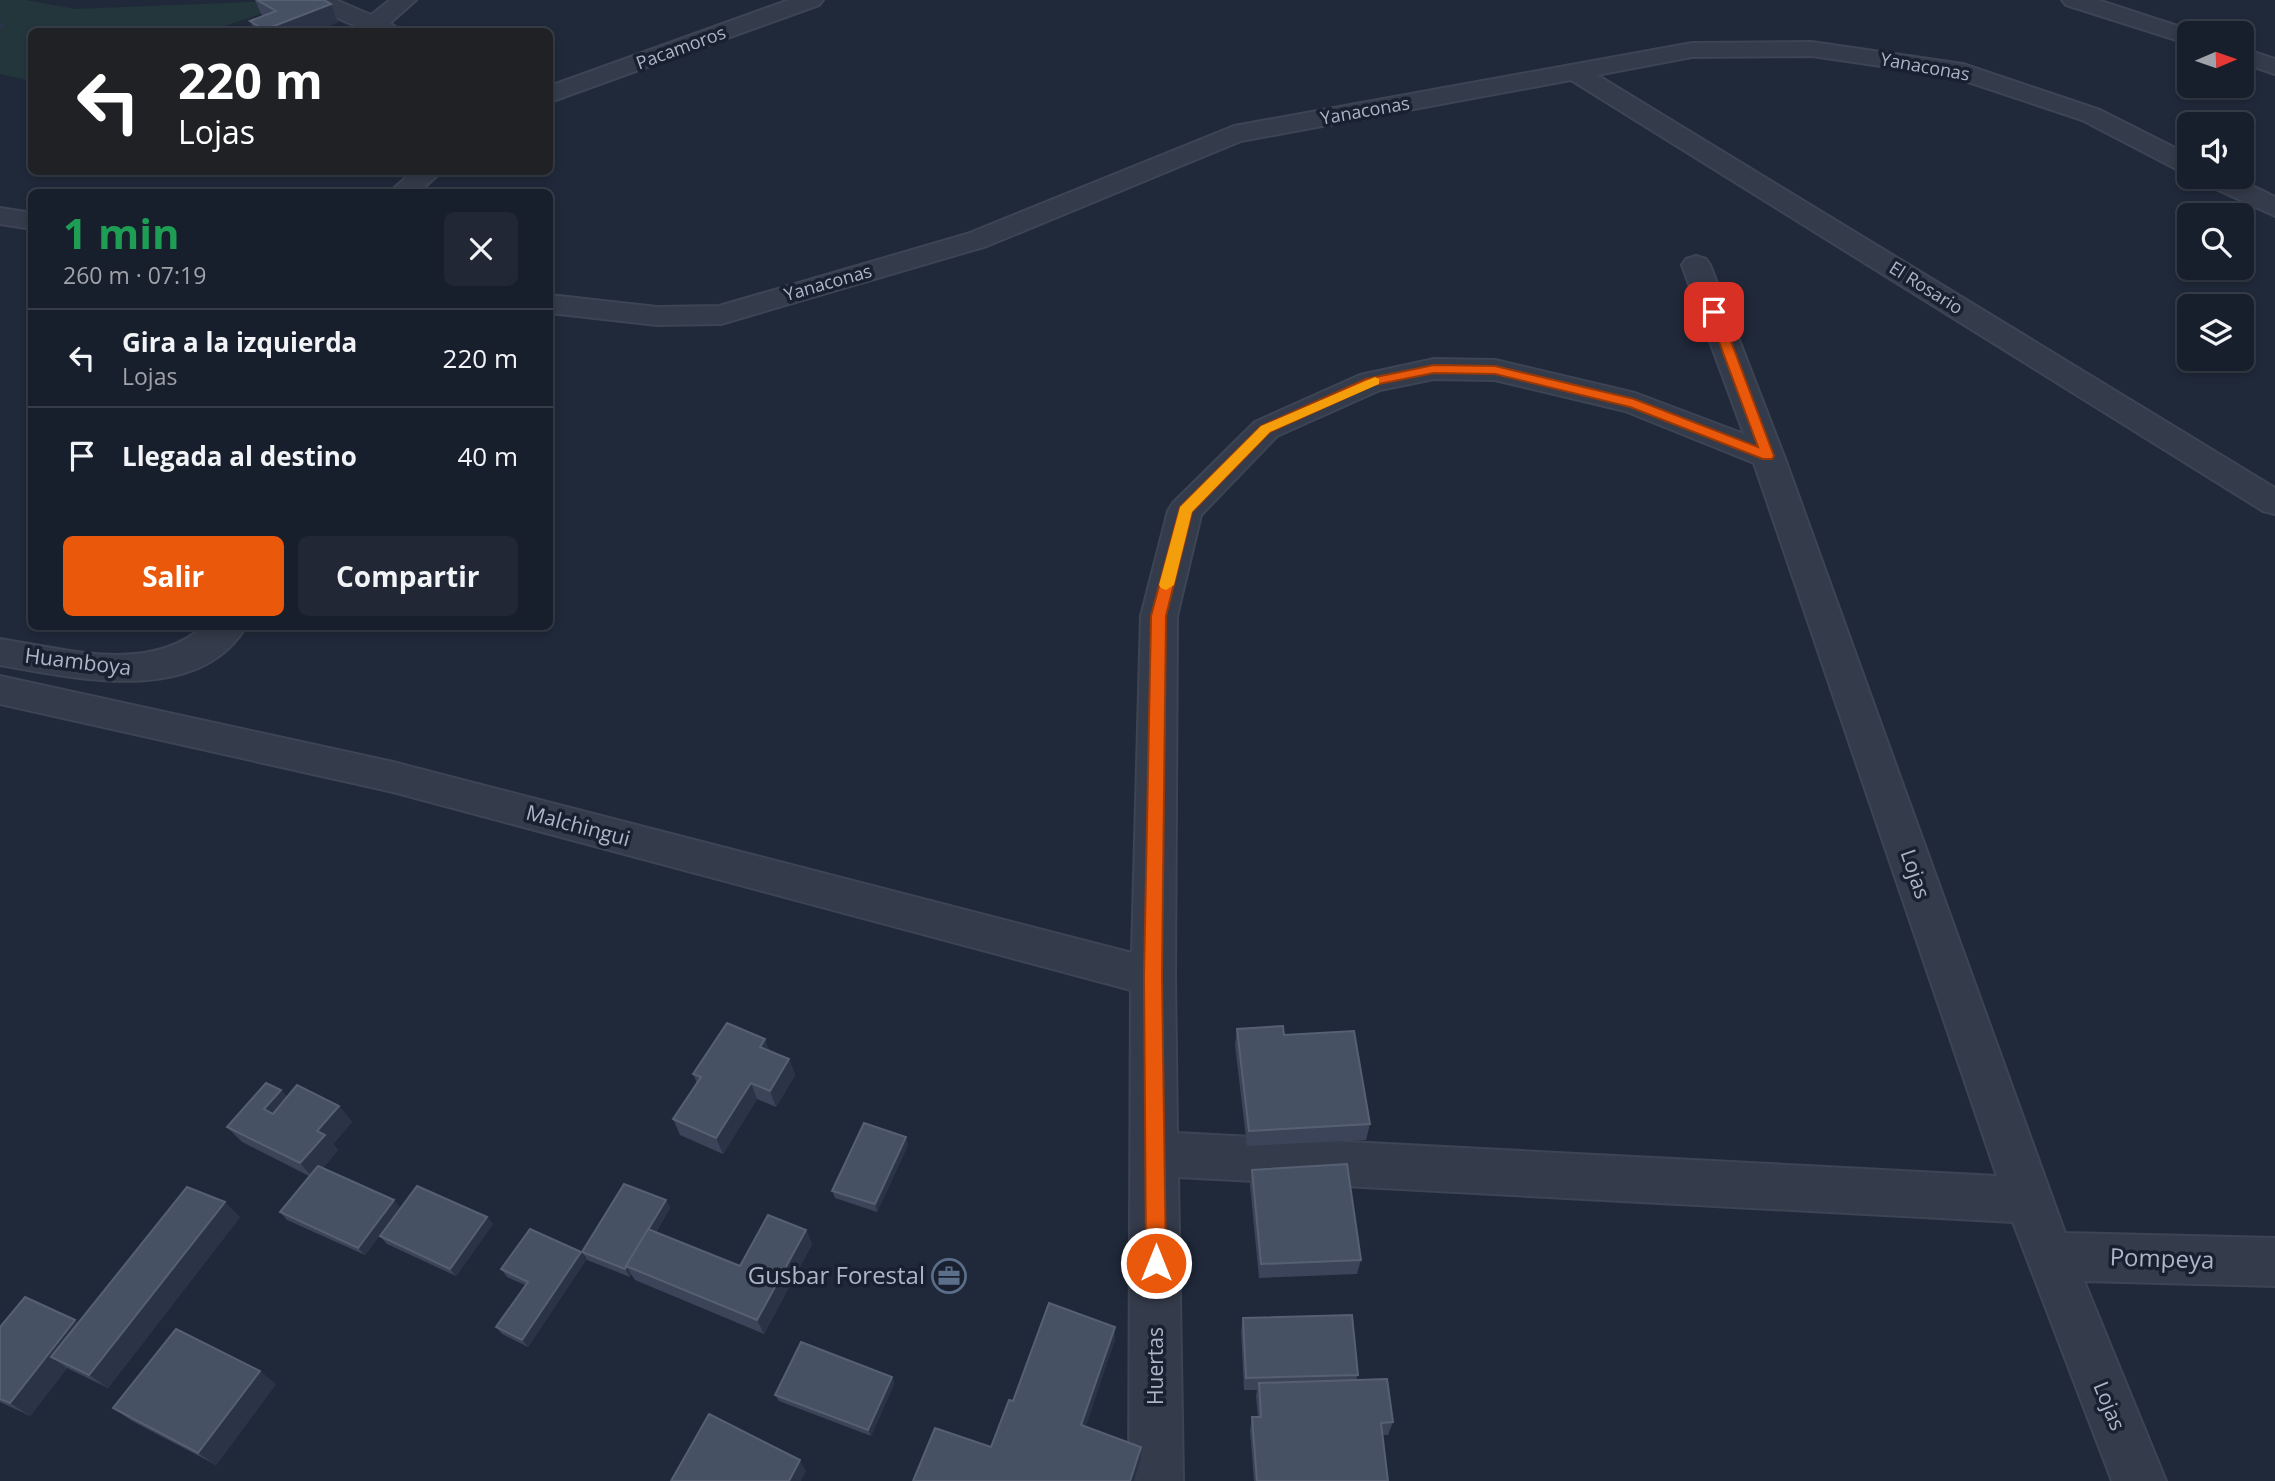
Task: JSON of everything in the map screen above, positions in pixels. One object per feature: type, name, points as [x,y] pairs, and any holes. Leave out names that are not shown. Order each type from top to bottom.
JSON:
[{"type":"street","points":[[316,0],[383,28],[404,0]]},
{"type":"street","name":"Pacamoros","points":[[553,93],[811,0]]},
{"type":"street","points":[[2074,0],[2177,33]]},
{"type":"street","name":"Yanaconas","points":[[553,304],[653,316],[689,318],[721,314],[977,240],[1234,134],[1692,50],[1812,49],[1954,69],[2091,115],[2177,159]]},
{"type":"street","points":[[2254,59],[2275,67]]},
{"type":"street","name":"El Rosario","points":[[1577,73],[2275,503]]},
{"type":"street","points":[[407,189],[424,175]]},
{"type":"street","points":[[2237,189],[2275,208]]},
{"type":"street","points":[[0,216],[28,220]]},
{"type":"street","name":"Lojas","points":[[1696,265],[1768,456],[2049,1256],[2139,1481]]},
{"type":"street","name":"Huertas","points":[[1156,1481],[1153,976],[1158,616],[1185,511],[1266,429],[1371,382],[1434,369],[1495,370],[1634,404],[1768,456]]},
{"type":"street","name":"Huamboya","points":[[0,652],[135,671],[178,663],[214,643],[225,630]]},
{"type":"street","name":"Malchingui","points":[[0,690],[393,777],[1153,976]]},
{"type":"street","points":[[1156,1154],[2029,1200]]},
{"type":"street","name":"Pompeya","points":[[2049,1256],[2275,1262]]},
{"type":"green space","points":[[0,0],[26,0],[75,9],[276,1],[275,9],[219,28],[28,28],[28,80],[0,74]]},
{"type":"building","points":[[257,0],[324,0],[331,4],[269,28],[261,28],[250,21],[276,11]]},
{"type":"building","points":[[727,1023],[765,1039],[760,1047],[789,1059],[770,1091],[751,1083],[716,1138],[673,1119],[701,1077],[693,1074]]},
{"type":"building","points":[[1283,1026],[1284,1035],[1354,1031],[1370,1124],[1249,1131],[1237,1029]]},
{"type":"building","points":[[266,1083],[281,1090],[264,1109],[273,1114],[297,1085],[339,1106],[317,1131],[325,1135],[300,1163],[227,1127]]},
{"type":"building","points":[[864,1123],[906,1137],[875,1204],[832,1191]]},
{"type":"building","points":[[1347,1164],[1361,1260],[1261,1264],[1252,1170]]},
{"type":"building","points":[[318,1166],[394,1200],[358,1248],[280,1212]]},
{"type":"building","points":[[624,1184],[666,1200],[625,1269],[582,1252]]},
{"type":"building","points":[[417,1186],[487,1217],[450,1269],[380,1236]]},
{"type":"building","points":[[187,1187],[225,1202],[89,1375],[51,1357]]},
{"type":"building","points":[[768,1215],[806,1230],[757,1320],[626,1266],[648,1229],[740,1266]]},
{"type":"building","points":[[530,1229],[581,1252],[522,1340],[496,1327],[528,1282],[501,1269]]},
{"type":"building","points":[[25,1297],[75,1320],[10,1403],[0,1399],[0,1327]]},
{"type":"building","points":[[1049,1303],[1115,1327],[1081,1425],[1141,1447],[1130,1481],[913,1481],[935,1428],[991,1447],[1009,1400],[1013,1401]]},
{"type":"building","points":[[1352,1315],[1358,1375],[1246,1378],[1243,1318]]},
{"type":"building","points":[[176,1329],[260,1371],[198,1453],[113,1408]]},
{"type":"building","points":[[801,1342],[892,1377],[868,1430],[775,1395]]},
{"type":"building","points":[[1387,1379],[1393,1422],[1381,1423],[1388,1481],[1257,1481],[1252,1417],[1261,1417],[1259,1383]]},
{"type":"building","points":[[709,1414],[800,1460],[789,1481],[671,1481]]},
{"type":"slow traffic","points":[[1166,585],[1185,511],[1266,429],[1375,381]]},
{"type":"place","name":"Gusbar Forestal","points":[[949,1276]]},
{"type":"route","points":[[1156,1263],[1153,976],[1158,616],[1185,511],[1266,429],[1371,382],[1434,369],[1495,370],[1634,404],[1768,456],[1714,312]]}]
